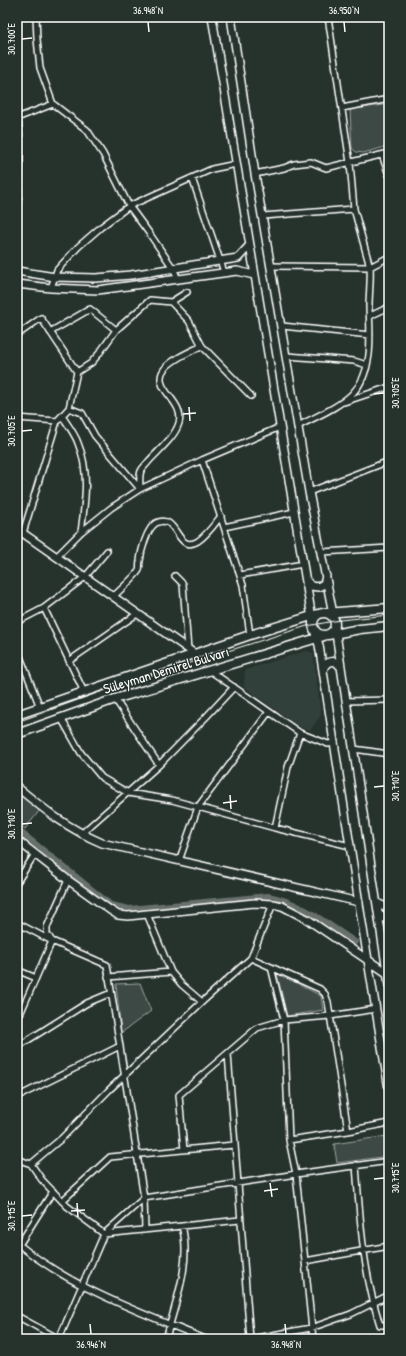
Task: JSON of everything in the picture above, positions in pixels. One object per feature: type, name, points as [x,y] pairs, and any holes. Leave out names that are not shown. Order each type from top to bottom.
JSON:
[{"type":"main road","points":[[212,17],[303,564],[306,578],[342,669],[389,985]]},
{"type":"main road","points":[[231,17],[255,174],[309,492],[326,574],[323,671],[367,959],[389,1089]]},
{"type":"main road","points":[[17,271],[55,277],[96,278],[131,275],[238,258],[249,246]]},
{"type":"main road","points":[[17,284],[51,288],[98,290],[238,270],[254,275]]},
{"type":"main road","points":[[20,531],[191,652]]},
{"type":"main road","points":[[306,578],[311,586],[318,587],[324,584],[326,574]]},
{"type":"main road","name":"Süleyman Demirel Bulvarı","points":[[17,734],[115,699],[208,670],[324,625],[389,608]]},
{"type":"main road","name":"Süleyman Demirel Bulvarı","points":[[17,715],[191,652],[250,635],[324,625],[389,626]]},
{"type":"main road","points":[[323,671],[327,663],[333,661],[339,664],[342,669]]},
{"type":"main road","points":[[17,787],[49,814],[81,834],[102,843],[359,902]]},
{"type":"main road","points":[[17,840],[68,880],[118,914],[128,916],[254,903],[282,906],[307,919],[388,973]]},
{"type":"main road","points":[[377,903],[389,909]]},
{"type":"main road","points":[[379,915],[389,920]]},
{"type":"street","points":[[36,17],[40,68],[53,104],[87,130],[103,154],[129,206],[173,268],[178,279]]},
{"type":"street","points":[[328,17],[350,163],[354,209],[370,267],[370,349],[367,365],[362,379],[354,392],[342,403]]},
{"type":"street","points":[[342,108],[389,99]]},
{"type":"street","points":[[18,118],[53,104]]},
{"type":"street","points":[[17,111],[20,149],[17,213]]},
{"type":"street","points":[[255,174],[284,168],[294,164],[311,162],[326,168],[389,153]]},
{"type":"street","points":[[382,155],[389,175]]},
{"type":"street","points":[[51,288],[57,270],[78,247],[129,206],[212,169],[236,164]]},
{"type":"street","points":[[192,178],[224,272]]},
{"type":"street","points":[[263,216],[354,209]]},
{"type":"street","points":[[271,266],[370,267],[389,257]]},
{"type":"street","points":[[77,372],[91,363],[116,330],[150,300],[171,302],[187,292]]},
{"type":"street","points":[[171,302],[188,321],[202,346],[251,396]]},
{"type":"street","points":[[370,316],[389,307]]},
{"type":"street","points":[[50,332],[90,309],[116,330]]},
{"type":"street","points":[[17,335],[41,318],[77,372],[70,408],[57,421],[20,531]]},
{"type":"street","points":[[282,326],[370,335]]},
{"type":"street","points":[[140,489],[141,471],[174,433],[179,422],[178,406],[164,390],[161,380],[162,373],[184,354],[202,346]]},
{"type":"street","points":[[287,356],[354,361],[367,365]]},
{"type":"street","points":[[298,426],[342,403],[389,387]]},
{"type":"street","points":[[70,408],[82,413],[95,436],[140,489]]},
{"type":"street","points":[[62,416],[78,442],[84,458],[86,498],[81,532]]},
{"type":"street","points":[[17,418],[57,421]]},
{"type":"street","points":[[56,557],[81,532],[111,508],[140,489],[202,460],[280,427]]},
{"type":"street","points":[[202,460],[243,585],[250,635]]},
{"type":"street","points":[[309,492],[389,461]]},
{"type":"street","points":[[224,527],[294,512]]},
{"type":"street","points":[[113,597],[139,570],[141,554],[151,527],[157,522],[166,522],[173,526],[181,540],[193,543],[207,532],[221,516]]},
{"type":"street","points":[[322,552],[389,548]]},
{"type":"street","points":[[17,622],[44,608],[86,577],[107,551]]},
{"type":"street","points":[[240,576],[303,564]]},
{"type":"street","points":[[175,576],[182,584],[191,652]]},
{"type":"street","points":[[44,608],[84,692]]},
{"type":"street","points":[[69,662],[137,614]]},
{"type":"street","points":[[17,649],[40,707]]},
{"type":"street","points":[[208,670],[234,687],[268,713],[300,733],[328,744],[335,743]]},
{"type":"street","points":[[81,834],[159,765],[234,687]]},
{"type":"street","points":[[115,699],[159,765]]},
{"type":"street","points":[[346,701],[389,700]]},
{"type":"street","points":[[179,861],[198,807],[268,713]]},
{"type":"street","points":[[61,718],[80,753],[102,778],[128,792],[198,807],[275,828],[350,846]]},
{"type":"street","points":[[275,828],[288,767],[300,733]]},
{"type":"street","points":[[354,750],[389,754]]},
{"type":"street","points":[[17,882],[35,854]]},
{"type":"street","points":[[52,941],[47,934],[47,927],[68,880]]},
{"type":"street","points":[[31,1164],[62,1138],[109,1090],[251,958],[272,904]]},
{"type":"street","points":[[147,914],[171,972],[181,984],[202,1002]]},
{"type":"street","points":[[17,923],[52,941],[107,965],[144,1198],[145,1230]]},
{"type":"street","points":[[17,1021],[52,941]]},
{"type":"street","points":[[251,958],[320,990],[324,994],[328,1002],[348,1131]]},
{"type":"street","points":[[271,967],[284,1020],[289,1140],[296,1174],[313,1339]]},
{"type":"street","points":[[17,970],[36,978]]},
{"type":"street","points":[[108,977],[171,972]]},
{"type":"street","points":[[17,1047],[88,1003],[111,993]]},
{"type":"street","points":[[184,1150],[180,1095],[257,1028],[284,1020],[330,1016],[376,1009]]},
{"type":"street","points":[[17,1093],[23,1094],[120,1046]]},
{"type":"street","points":[[228,1054],[250,1339],[311,1328],[351,1314],[389,1295]]},
{"type":"street","points":[[289,1140],[389,1123]]},
{"type":"street","points":[[62,1200],[110,1157],[234,1144]]},
{"type":"street","points":[[17,1159],[31,1164],[42,1180],[67,1206],[104,1234],[240,1220]]},
{"type":"street","points":[[17,1316],[59,1339],[83,1287],[104,1234],[144,1198],[389,1161]]},
{"type":"street","points":[[356,1165],[363,1251],[373,1303],[380,1325],[389,1325]]},
{"type":"street","points":[[53,1191],[18,1244],[33,1256],[83,1287],[205,1339]]},
{"type":"street","points":[[166,1339],[184,1270],[185,1239],[182,1226]]},
{"type":"street","points":[[304,1261],[389,1246]]},
{"type":"shaded area","points":[[389,104],[389,146],[363,153],[356,152],[352,148],[350,110]]},
{"type":"shaded area","points":[[306,651],[313,653],[321,715],[310,730],[300,727],[244,687],[245,670]]},
{"type":"shaded area","points":[[17,792],[40,810],[25,829],[17,823]]},
{"type":"shaded area","points":[[277,974],[280,974],[321,996],[323,1010],[287,1016]]},
{"type":"shaded area","points":[[140,983],[151,1011],[121,1033],[116,984]]},
{"type":"shaded area","points":[[387,1136],[389,1156],[337,1163],[334,1144]]},
{"type":"waterway","points":[[17,829],[111,905],[129,909],[268,896],[303,908],[355,942]]},
{"type":"tram line","points":[[17,722],[111,688],[307,626],[340,620],[389,615]]}]
